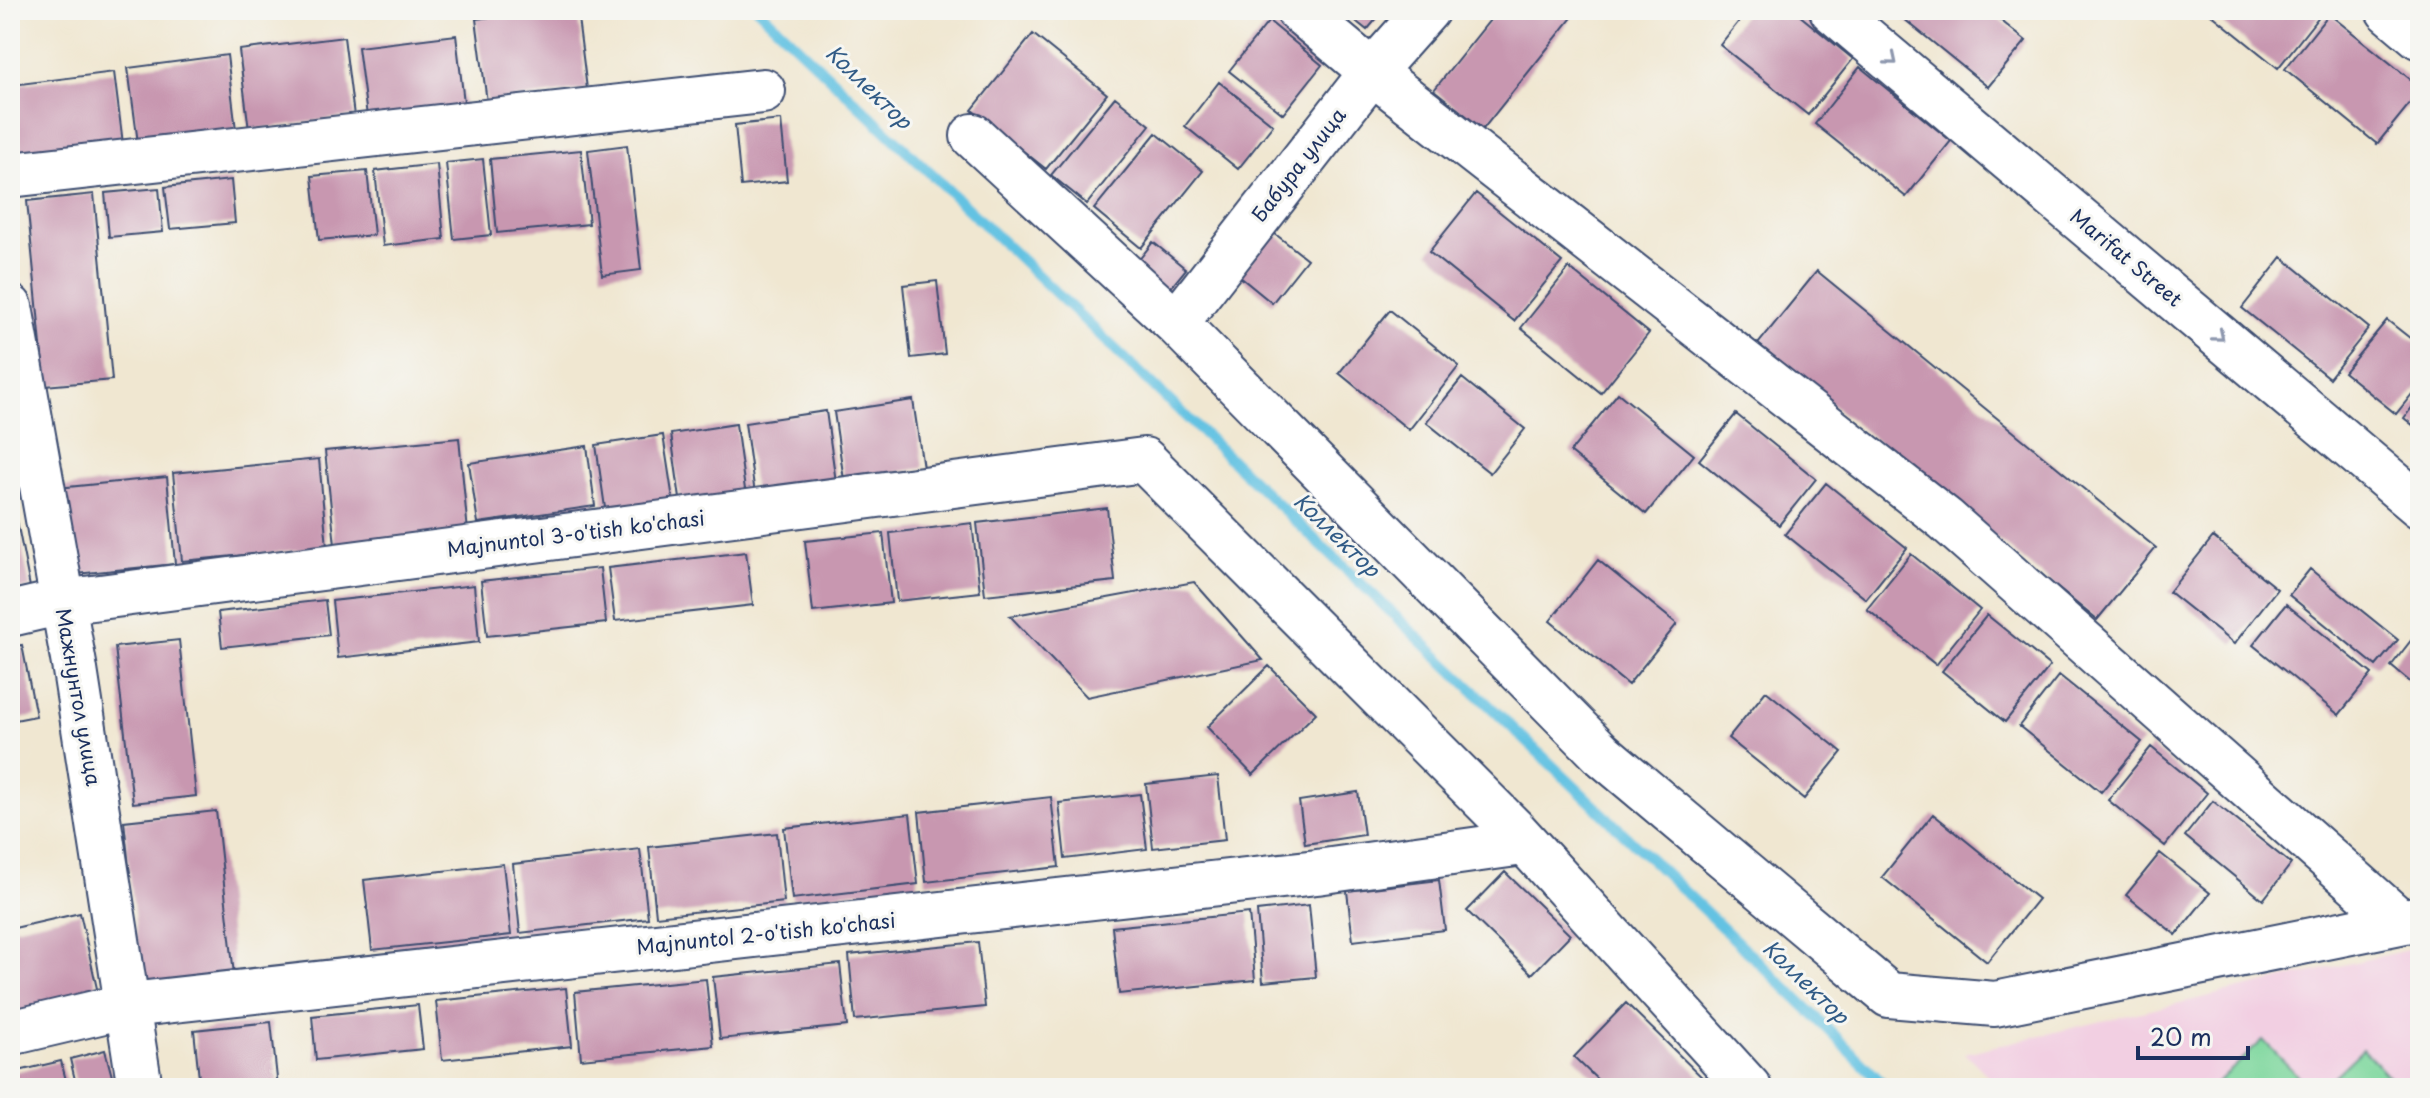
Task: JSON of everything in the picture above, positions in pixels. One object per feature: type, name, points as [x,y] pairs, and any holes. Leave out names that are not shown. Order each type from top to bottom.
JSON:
[{"type":"street","points":[[1298,10],[1372,72],[1945,519],[2409,919]]},
{"type":"street","name":"Бабура улица","points":[[1176,323],[1372,72],[1427,10]]},
{"type":"street","name":"Marifat Street","points":[[1832,10],[2420,506]]},
{"type":"street","points":[[2388,10],[2420,37]]},
{"type":"street","points":[[10,175],[763,91]]},
{"type":"street","points":[[973,136],[1176,323],[1602,754],[1889,995],[1995,1004],[2409,919]]},
{"type":"street","name":"Мажнунтол улица","points":[[10,307],[62,602],[140,1088]]},
{"type":"street","name":"Majnuntol 3-o'tish ko'chasi","points":[[10,614],[62,602],[1144,460],[1516,832],[1523,843]]},
{"type":"street","points":[[1523,843],[1749,1088]]},
{"type":"street","name":"Majnuntol 2-o'tish ko'chasi","points":[[10,1033],[129,1005],[1317,872],[1523,843]]},
{"type":"shaded area","points":[[2420,947],[2420,1088],[2000,1088],[1965,1053]]},
{"type":"green space","points":[[2263,1040],[2298,1076],[2284,1088],[2212,1088]]},
{"type":"green space","points":[[2363,1049],[2399,1088],[2322,1088]]},
{"type":"building","points":[[542,10],[577,10],[587,89],[487,102],[476,19]]},
{"type":"building","points":[[1342,10],[1384,10],[1367,30]]},
{"type":"building","points":[[1498,10],[1578,10],[1483,129],[1434,90]]},
{"type":"building","points":[[1748,10],[1793,10],[1853,59],[1808,115],[1720,45]]},
{"type":"building","points":[[1893,10],[1988,10],[2026,41],[1988,87]]},
{"type":"building","points":[[2206,10],[2324,10],[2278,68]]},
{"type":"building","points":[[2329,14],[2420,87],[2420,91],[2377,144],[2285,69]]},
{"type":"building","points":[[1269,21],[1322,65],[1283,114],[1229,71]]},
{"type":"building","points":[[1033,34],[1107,94],[1046,169],[972,110]]},
{"type":"building","points":[[456,35],[465,111],[368,124],[358,47]]},
{"type":"building","points":[[344,37],[354,116],[249,130],[239,50]]},
{"type":"building","points":[[227,55],[236,130],[138,143],[128,68]]},
{"type":"building","points":[[1860,67],[1951,141],[1906,197],[1815,124]]},
{"type":"building","points":[[114,72],[123,144],[22,157],[12,85]]},
{"type":"building","points":[[1219,82],[1273,125],[1238,169],[1185,126]]},
{"type":"building","points":[[1115,97],[1150,125],[1087,204],[1051,175]]},
{"type":"building","points":[[781,120],[787,181],[741,186],[735,125]]},
{"type":"building","points":[[1156,133],[1203,171],[1141,248],[1094,209]]},
{"type":"building","points":[[627,145],[641,270],[602,275],[588,150]]},
{"type":"building","points":[[581,150],[589,224],[497,233],[490,159]]},
{"type":"building","points":[[483,159],[491,235],[454,239],[446,163]]},
{"type":"building","points":[[437,164],[444,239],[383,246],[375,171]]},
{"type":"building","points":[[367,171],[374,235],[319,240],[312,176]]},
{"type":"building","points":[[231,180],[235,223],[170,229],[165,187]]},
{"type":"building","points":[[159,188],[163,232],[109,237],[105,193]]},
{"type":"building","points":[[1476,193],[1562,262],[1514,321],[1429,252]]},
{"type":"building","points":[[94,194],[112,380],[45,386],[27,201]]},
{"type":"building","points":[[1274,233],[1307,259],[1272,303],[1239,276]]},
{"type":"building","points":[[1153,242],[1186,269],[1164,296],[1131,270]]},
{"type":"building","points":[[2282,257],[2369,328],[2329,378],[2242,308]]},
{"type":"building","points":[[1569,268],[1649,333],[1601,393],[1521,328]]},
{"type":"building","points":[[1817,271],[2156,548],[2097,620],[1758,344]]},
{"type":"building","points":[[937,281],[945,354],[911,358],[903,285]]},
{"type":"building","points":[[1390,310],[1459,366],[1409,430],[1339,373]]},
{"type":"building","points":[[2387,320],[2420,346],[2420,384],[2396,414],[2344,372]]},
{"type":"building","points":[[1462,378],[1525,429],[1490,473],[1426,422]]},
{"type":"building","points":[[1618,393],[1694,455],[1646,514],[1570,452]]},
{"type":"building","points":[[2420,397],[2420,431],[2404,418]]},
{"type":"building","points":[[913,400],[923,468],[844,480],[834,412]]},
{"type":"building","points":[[826,411],[836,482],[755,494],[745,423]]},
{"type":"building","points":[[1736,414],[1816,479],[1779,525],[1699,460]]},
{"type":"building","points":[[736,424],[746,497],[681,506],[671,434]]},
{"type":"building","points":[[663,435],[674,506],[606,515],[596,445]]},
{"type":"building","points":[[459,438],[468,532],[335,545],[325,451]]},
{"type":"building","points":[[587,446],[595,506],[478,523],[469,463]]},
{"type":"building","points":[[319,459],[327,547],[182,561],[173,473]]},
{"type":"building","points":[[167,477],[175,564],[66,575],[58,488]]},
{"type":"building","points":[[1826,483],[1907,548],[1866,599],[1785,534]]},
{"type":"building","points":[[10,501],[13,501],[30,587],[10,591]]},
{"type":"building","points":[[1107,508],[1115,581],[985,595],[977,523]]},
{"type":"building","points":[[972,523],[980,592],[897,601],[890,533]]},
{"type":"building","points":[[883,533],[891,603],[813,612],[805,541]]},
{"type":"building","points":[[2213,537],[2277,589],[2234,644],[2169,592]]},
{"type":"building","points":[[746,552],[753,605],[615,621],[608,568]]},
{"type":"building","points":[[1911,554],[1980,610],[1936,665],[1867,609]]},
{"type":"building","points":[[1598,560],[1677,624],[1628,685],[1550,621]]},
{"type":"building","points":[[600,568],[606,623],[487,636],[481,581]]},
{"type":"building","points":[[2310,569],[2398,640],[2376,666],[2289,595]]},
{"type":"building","points":[[1194,582],[1263,660],[1087,697],[1010,616]]},
{"type":"building","points":[[474,585],[479,642],[338,658],[332,601]]},
{"type":"building","points":[[325,600],[329,635],[222,647],[218,612]]},
{"type":"building","points":[[2286,604],[2372,674],[2339,715],[2253,645]]},
{"type":"building","points":[[1987,615],[2050,666],[2005,722],[1942,671]]},
{"type":"building","points":[[2420,629],[2420,690],[2391,666]]},
{"type":"building","points":[[179,640],[196,796],[133,803],[115,647]]},
{"type":"building","points":[[22,645],[36,716],[10,721],[10,647]]},
{"type":"building","points":[[1269,666],[1316,713],[1253,775],[1207,727]]},
{"type":"building","points":[[2059,675],[2142,742],[2101,792],[2019,726]]},
{"type":"building","points":[[1766,691],[1842,752],[1804,799],[1728,738]]},
{"type":"building","points":[[2151,747],[2207,793],[2165,846],[2108,800]]},
{"type":"building","points":[[1218,776],[1225,840],[1153,848],[1146,784]]},
{"type":"building","points":[[1358,792],[1364,835],[1305,844],[1299,801]]},
{"type":"building","points":[[1140,794],[1147,849],[1065,859],[1059,803]]},
{"type":"building","points":[[1051,797],[1059,867],[926,882],[919,812]]},
{"type":"building","points":[[2213,801],[2291,864],[2263,900],[2185,836]]},
{"type":"building","points":[[216,811],[235,984],[143,994],[124,821]]},
{"type":"building","points":[[910,814],[918,884],[792,899],[784,828]]},
{"type":"building","points":[[1933,814],[2038,899],[1987,962],[1882,877]]},
{"type":"building","points":[[777,833],[784,902],[656,916],[649,847]]},
{"type":"building","points":[[640,849],[648,918],[520,933],[513,864]]},
{"type":"building","points":[[2160,853],[2210,893],[2176,935],[2126,895]]},
{"type":"building","points":[[503,864],[511,935],[372,950],[364,880]]},
{"type":"building","points":[[1505,872],[1570,935],[1532,974],[1467,911]]},
{"type":"building","points":[[1439,880],[1445,930],[1353,941],[1347,891]]},
{"type":"building","points":[[1309,905],[1316,977],[1263,982],[1257,911]]},
{"type":"building","points":[[80,913],[98,993],[10,1014],[10,929]]},
{"type":"building","points":[[1249,913],[1255,980],[1119,994],[1112,927]]},
{"type":"building","points":[[978,942],[985,1007],[855,1020],[849,955]]},
{"type":"building","points":[[840,964],[847,1026],[720,1039],[713,977]]},
{"type":"building","points":[[706,979],[713,1046],[581,1059],[575,992]]},
{"type":"building","points":[[566,988],[572,1046],[442,1060],[436,1001]]},
{"type":"building","points":[[1626,1003],[1713,1088],[1606,1088],[1574,1057]]},
{"type":"building","points":[[418,1005],[423,1049],[316,1060],[312,1016]]},
{"type":"building","points":[[271,1022],[278,1088],[200,1088],[194,1030]]},
{"type":"building","points":[[105,1050],[115,1088],[77,1088],[70,1059]]},
{"type":"building","points":[[61,1061],[68,1088],[10,1088],[10,1073]]},
{"type":"waterway","name":"Коллектор","points":[[759,10],[1812,1013],[1887,1088]]}]
